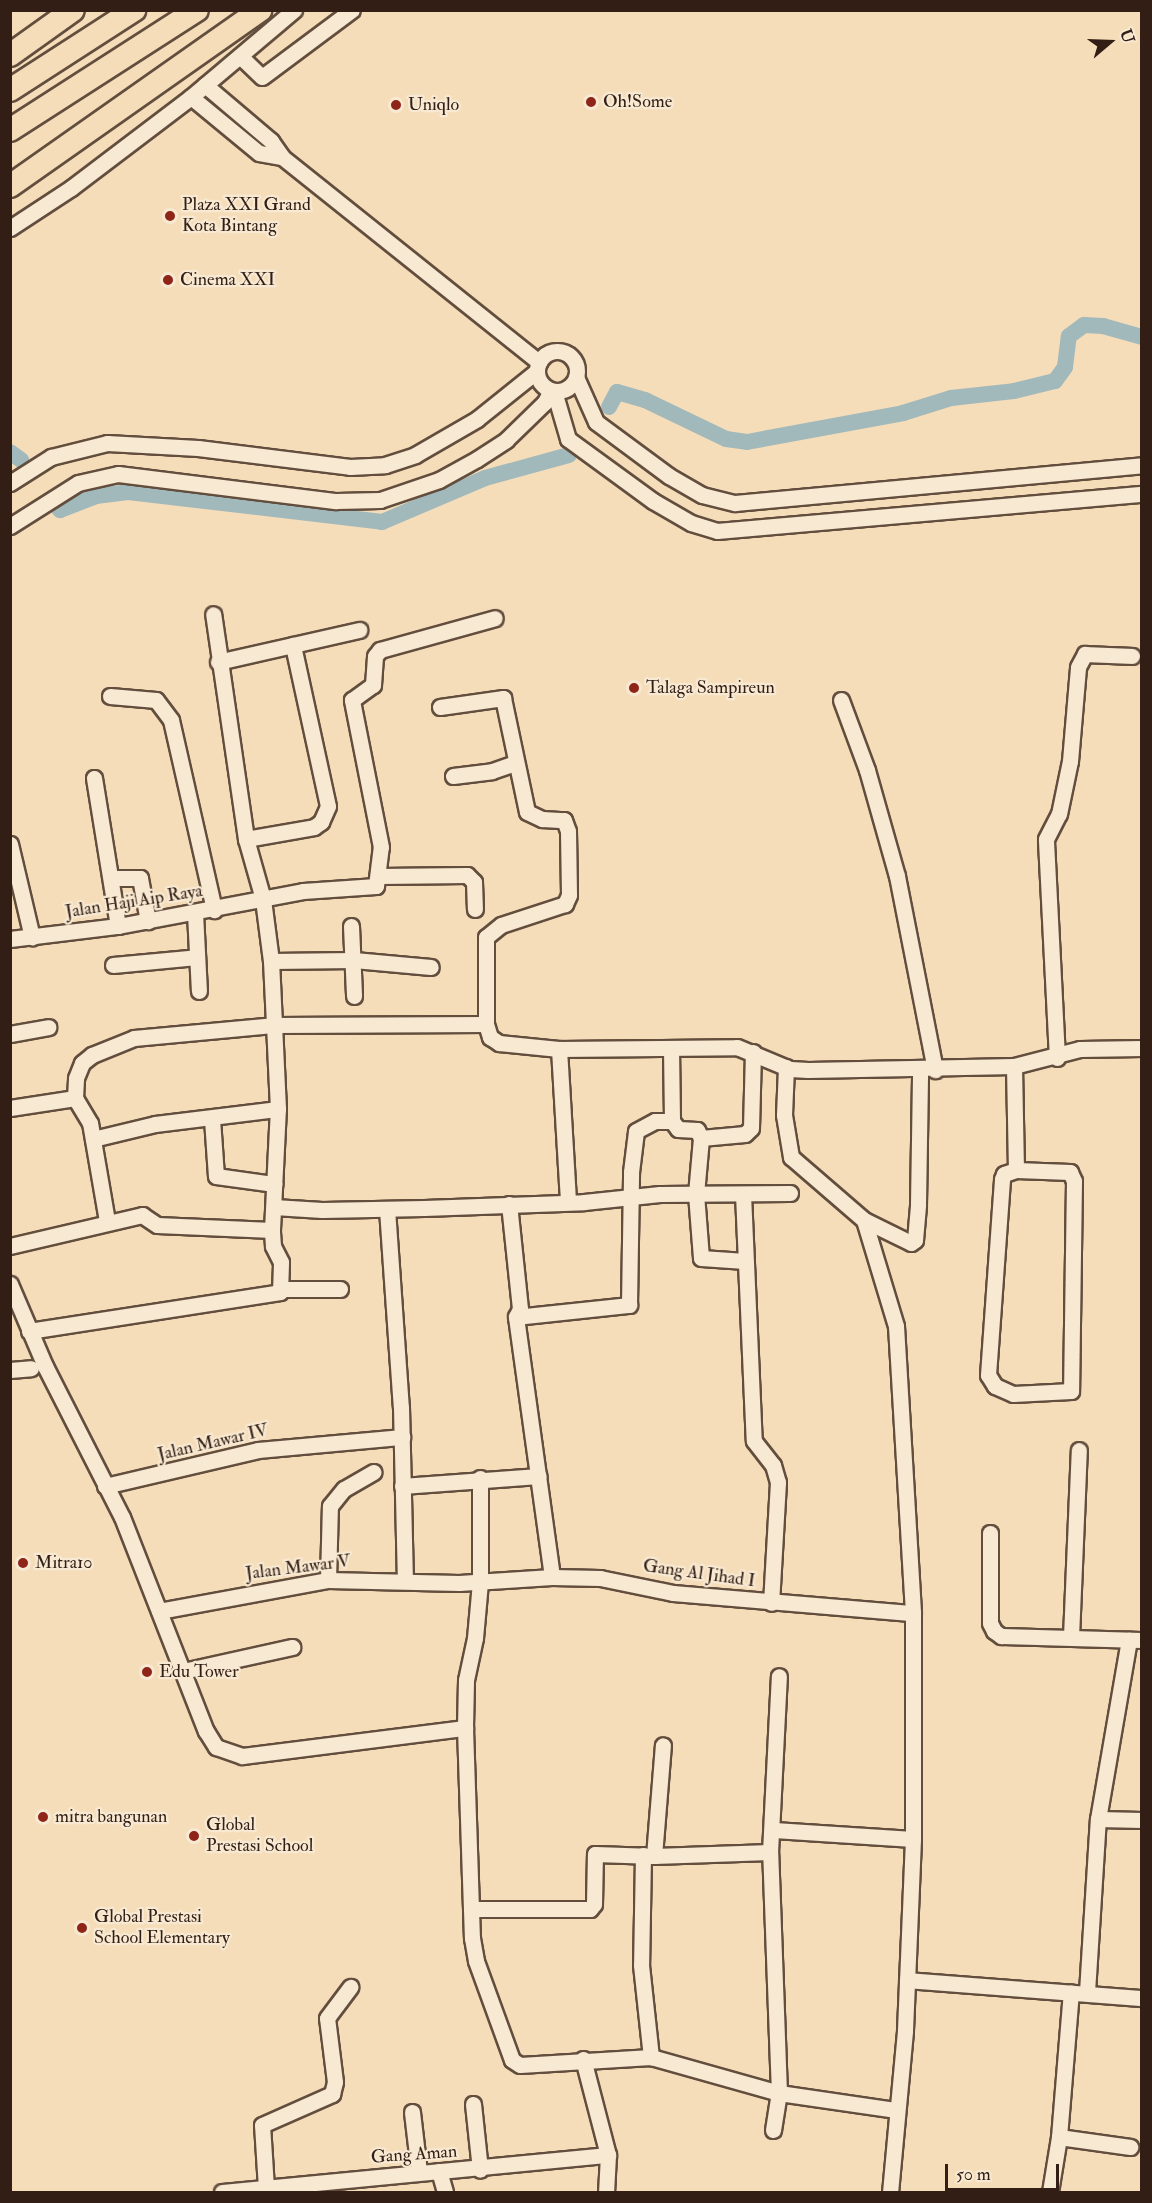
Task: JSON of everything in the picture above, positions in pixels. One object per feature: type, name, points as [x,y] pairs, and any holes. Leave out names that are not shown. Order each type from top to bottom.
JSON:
[{"type":"highway","points":[[10,55],[73,10]]},
{"type":"highway","points":[[10,90],[134,10]]},
{"type":"highway","points":[[10,130],[196,10]]},
{"type":"highway","points":[[10,186],[260,10]]},
{"type":"street","points":[[10,228],[71,188],[190,97],[294,10]]},
{"type":"street","points":[[240,56],[262,77],[352,10]]},
{"type":"street","points":[[205,85],[271,141],[282,157],[538,367],[539,379],[553,390],[568,439],[653,501],[691,523],[717,531],[1142,494]]},
{"type":"street","points":[[190,97],[259,153],[282,157]]},
{"type":"street","points":[[10,483],[51,457],[107,443],[198,448],[350,467],[385,465],[415,455],[477,419],[555,351],[565,352],[577,367],[576,377],[571,385],[553,390],[506,440],[439,480],[380,500],[336,501],[118,474],[78,483],[10,526]]},
{"type":"street","points":[[576,377],[596,422],[669,476],[702,495],[735,503],[1142,465]]},
{"type":"street","points":[[213,614],[218,662],[246,839],[263,899],[272,961],[278,1110],[272,1230],[273,1246],[281,1262],[281,1289]]},
{"type":"street","points":[[475,909],[474,882],[467,875],[380,876],[381,847],[352,700],[373,685],[375,656],[380,650],[495,618]]},
{"type":"street","points":[[218,662],[359,630]]},
{"type":"street","points":[[246,839],[314,826],[321,822],[328,806],[293,645]]},
{"type":"street","points":[[1057,1058],[1046,839],[1059,814],[1070,761],[1078,667],[1085,654],[1132,656]]},
{"type":"street","points":[[110,696],[142,696],[156,700],[171,720],[214,910]]},
{"type":"street","points":[[440,707],[503,698],[513,734],[515,763],[527,812],[542,819],[561,818],[567,825],[569,895],[565,904],[553,910],[501,925],[488,933],[486,1024],[490,1037],[499,1043],[559,1049],[737,1047],[786,1067],[928,1070],[1014,1066],[1057,1058],[1080,1049],[1142,1048]]},
{"type":"street","points":[[786,1067],[784,1115],[790,1157],[864,1220],[906,1242],[915,1240],[928,1070],[922,984],[897,876],[867,770],[841,700]]},
{"type":"street","points":[[453,776],[492,771],[515,763]]},
{"type":"street","points":[[94,778],[118,926]]},
{"type":"street","points":[[10,844],[32,937]]},
{"type":"street","name":"Jalan Haji Aip Raya","points":[[10,939],[118,926],[214,910],[303,891],[374,887],[380,876]]},
{"type":"street","points":[[111,878],[140,879],[148,921]]},
{"type":"street","points":[[195,913],[199,991]]},
{"type":"street","points":[[351,926],[354,996]]},
{"type":"street","points":[[113,965],[197,957]]},
{"type":"street","points":[[272,961],[354,960],[431,967]]},
{"type":"street","points":[[107,1221],[93,1139],[86,1113],[75,1098],[82,1063],[116,1043],[275,1025],[486,1024]]},
{"type":"street","points":[[10,1034],[48,1027]]},
{"type":"street","points":[[671,1048],[672,1121],[678,1129],[697,1130],[701,1138],[696,1194],[701,1258],[745,1262]]},
{"type":"street","points":[[559,1049],[568,1202]]},
{"type":"street","points":[[701,1138],[745,1134],[751,1128],[753,1052]]},
{"type":"street","points":[[1014,1066],[1016,1170]]},
{"type":"street","points":[[10,1107],[75,1098]]},
{"type":"street","points":[[93,1139],[155,1124],[278,1110]]},
{"type":"street","points":[[212,1119],[216,1176],[274,1184]]},
{"type":"street","points":[[516,1317],[629,1305],[631,1197],[636,1131],[655,1121],[672,1121]]},
{"type":"street","points":[[1016,1170],[1070,1172],[1074,1181],[1071,1391],[1013,1394],[995,1386],[988,1375],[1002,1179],[1004,1174],[1016,1170]]},
{"type":"street","points":[[274,1207],[387,1209],[696,1194],[790,1193]]},
{"type":"street","points":[[743,1194],[754,1441],[769,1458],[778,1482],[771,1603]]},
{"type":"street","points":[[509,1204],[520,1309],[516,1317],[552,1577]]},
{"type":"street","points":[[387,1209],[402,1437],[405,1581]]},
{"type":"street","points":[[10,1246],[107,1221],[142,1215],[157,1225],[272,1230]]},
{"type":"street","points":[[864,1220],[896,1326],[913,1613],[913,1839],[907,1980],[890,2193]]},
{"type":"street","points":[[10,1284],[29,1331],[144,1567],[206,1731],[216,1746],[225,1753],[242,1756],[465,1728]]},
{"type":"street","points":[[29,1331],[272,1296],[281,1289],[340,1289]]},
{"type":"street","points":[[10,1370],[31,1368]]},
{"type":"street","name":"Jalan Mawar IV","points":[[105,1486],[258,1450],[402,1437]]},
{"type":"street","points":[[1071,1637],[1079,1450]]},
{"type":"street","points":[[328,1580],[330,1506],[344,1489],[374,1472]]},
{"type":"street","points":[[402,1486],[480,1478],[539,1476]]},
{"type":"street","points":[[480,1478],[480,1582],[476,1638],[466,1680],[465,1728],[471,1909],[476,1961],[512,2060],[519,2065],[583,2059],[651,2057],[779,2093],[895,2110]]},
{"type":"street","points":[[990,1533],[990,1623],[994,1631],[1001,1636],[1135,1640],[1098,1819],[1087,1992]]},
{"type":"street","name":"Gang Al Jihad I","points":[[480,1582],[552,1577],[600,1578],[673,1593],[771,1603],[913,1613]]},
{"type":"street","name":"Jalan Mawar V","points":[[159,1611],[328,1580],[480,1582]]},
{"type":"street","points":[[183,1671],[292,1647]]},
{"type":"street","points":[[773,2130],[779,2093],[770,1852],[774,1830],[778,1676]]},
{"type":"street","points":[[651,2057],[641,1965],[648,1856],[663,1745]]},
{"type":"street","points":[[1098,1819],[1142,1820]]},
{"type":"street","points":[[774,1830],[913,1839]]},
{"type":"street","points":[[471,1909],[590,1909],[594,1904],[593,1855],[648,1856],[770,1852]]},
{"type":"street","points":[[907,1980],[1142,1998]]},
{"type":"street","points":[[266,2188],[261,2125],[332,2094],[335,2082],[327,2018],[350,1987]]},
{"type":"street","points":[[1050,2193],[1059,2137],[1071,1992]]},
{"type":"street","points":[[583,2059],[608,2155],[606,2193]]},
{"type":"street","points":[[473,2104],[480,2170]]},
{"type":"street","points":[[412,2112],[419,2172]]},
{"type":"street","points":[[1059,2137],[1130,2147]]},
{"type":"street","name":"Gang Aman","points":[[222,2193],[419,2172],[480,2170],[608,2155]]},
{"type":"street","points":[[439,2171],[444,2193]]},
{"type":"waterway","points":[[609,407],[617,392],[645,400],[726,439],[747,442],[903,413],[951,398],[1014,391],[1055,381],[1065,367],[1069,336],[1084,325],[1103,326],[1142,337]]},
{"type":"waterway","points":[[10,452],[21,460]]},
{"type":"waterway","points":[[55,504],[60,510],[96,496],[128,492],[382,522],[485,478],[569,455]]},
{"type":"place","name":"Oh!Some","points":[[591,102]]},
{"type":"place","name":"Uniqlo","points":[[396,105]]},
{"type":"place","name":"Plaza XXI Grand Kota Bintang","points":[[170,216]]},
{"type":"place","name":"Cinema XXI","points":[[168,280]]},
{"type":"place","name":"Talaga Sampireun","points":[[634,688]]},
{"type":"place","name":"Mitra10","points":[[23,1563]]},
{"type":"place","name":"Edu Tower","points":[[147,1672]]},
{"type":"place","name":"mitra bangunan","points":[[43,1817]]},
{"type":"place","name":"Global Prestasi School","points":[[194,1836]]},
{"type":"place","name":"Global Prestasi School Elementary","points":[[82,1928]]}]
